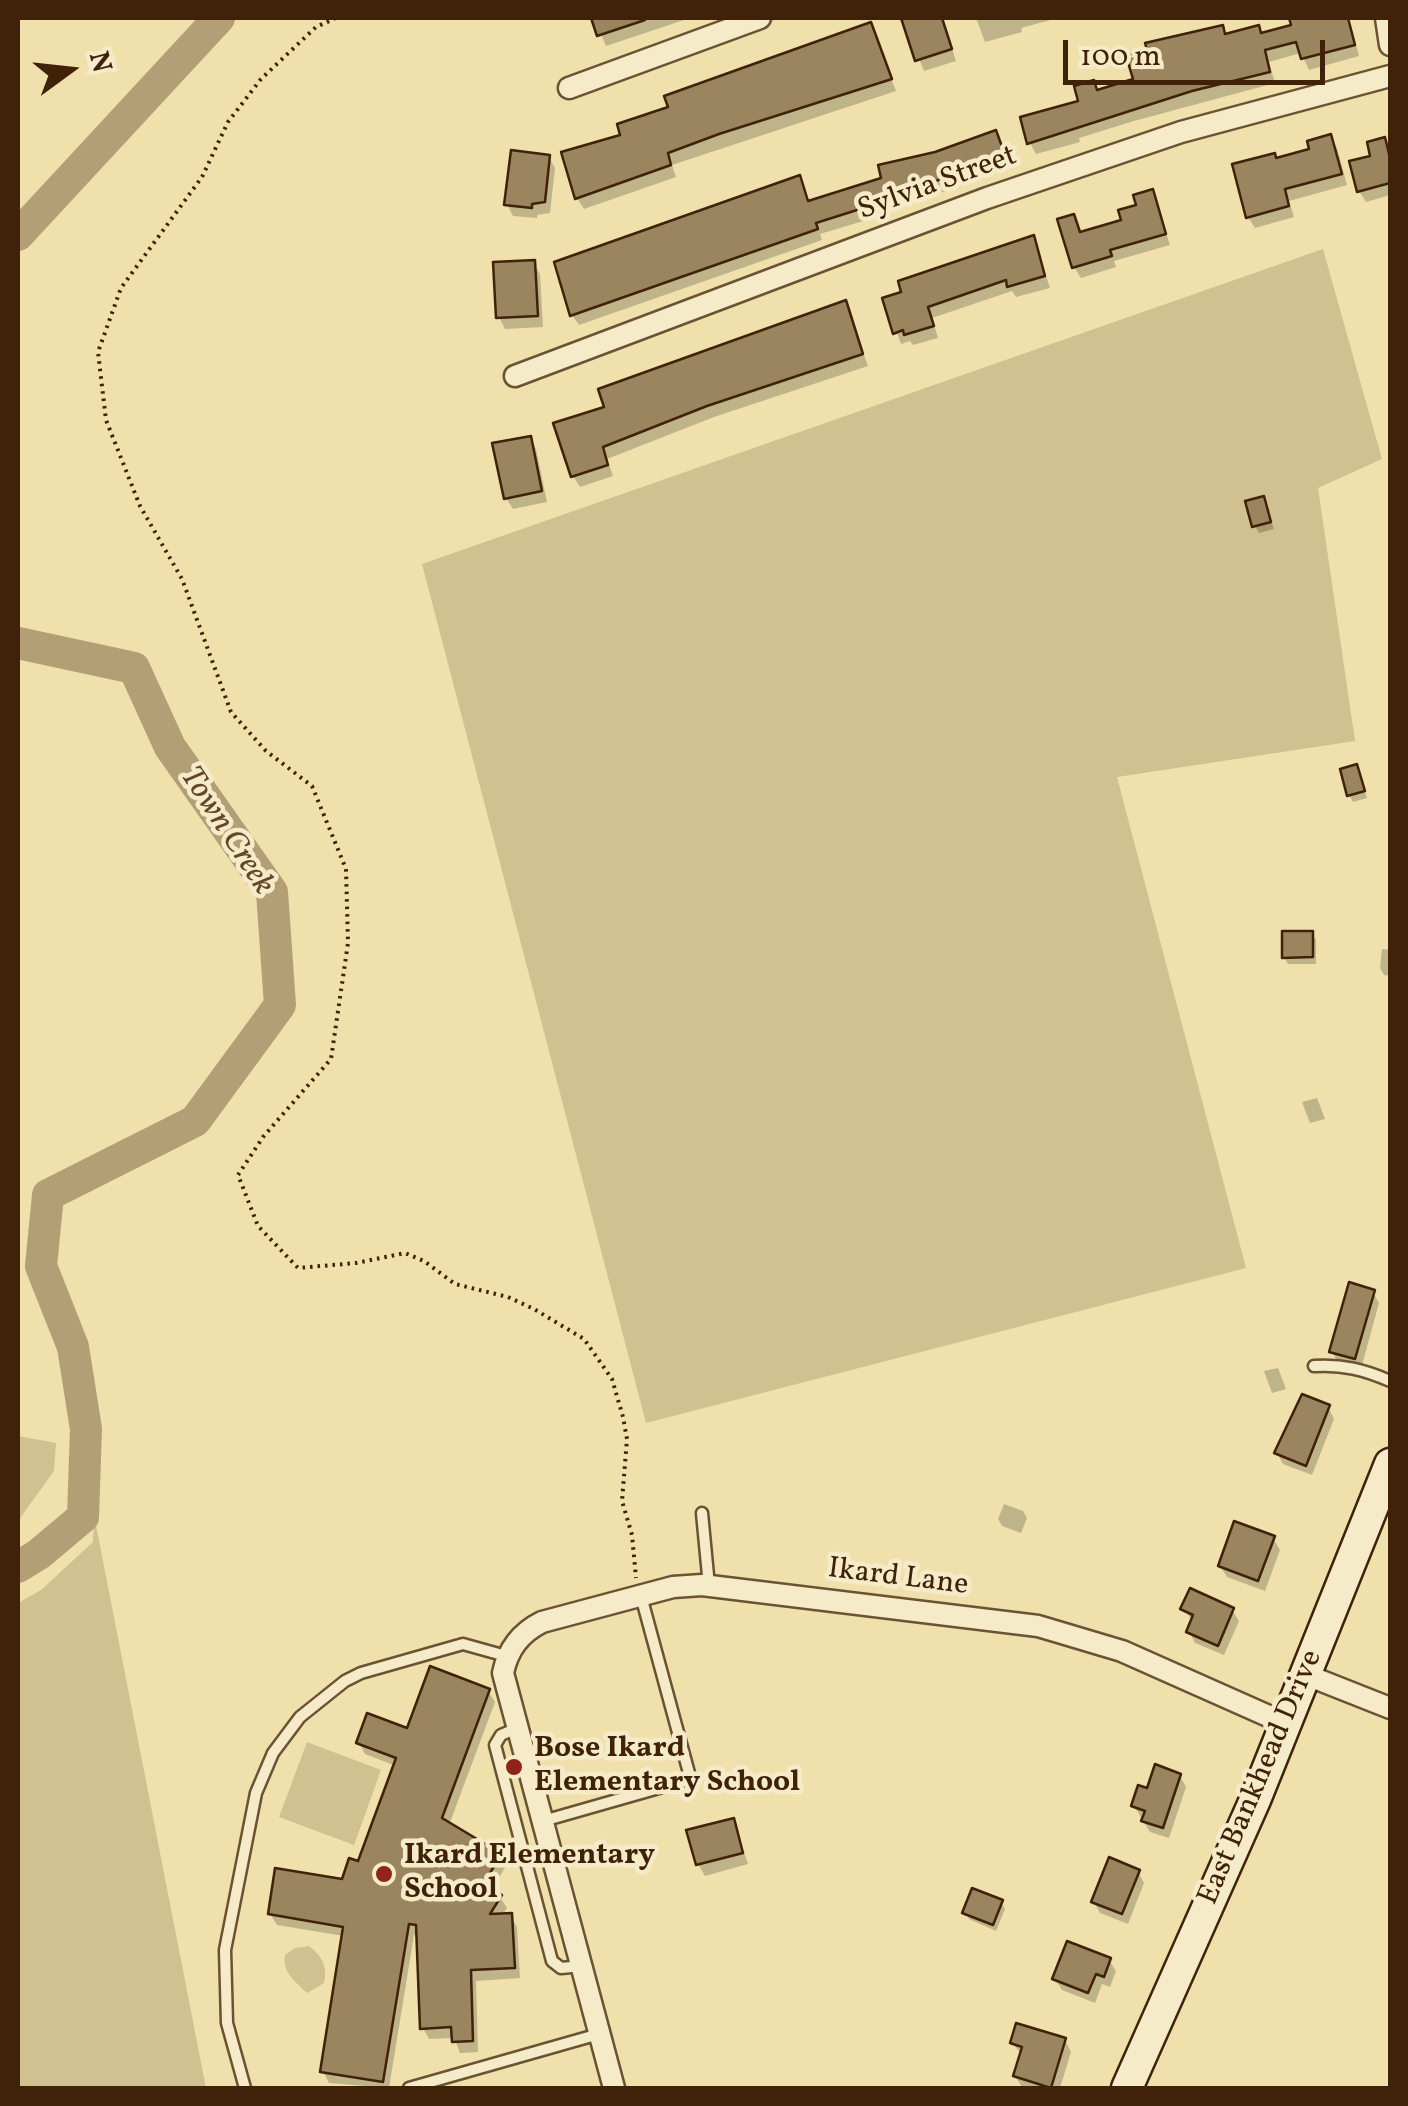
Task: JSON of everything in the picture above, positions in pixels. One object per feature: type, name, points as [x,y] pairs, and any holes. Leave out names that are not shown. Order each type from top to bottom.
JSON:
[{"type":"street","points":[[569,88],[760,18]]},
{"type":"street","points":[[1386,18],[1390,45]]},
{"type":"street","name":"Sylvia Street","points":[[515,376],[987,198],[1181,132],[1390,76]]},
{"type":"street","name":"East Bankhead Drive","points":[[1127,2088],[1255,1800],[1390,1464]]},
{"type":"street","name":"Ikard Lane","points":[[506,1656],[528,1630],[542,1622],[674,1587],[709,1586],[1038,1626],[1122,1650],[1284,1723]]},
{"type":"street","points":[[506,1656],[503,1673],[613,2088]]},
{"type":"street","points":[[1304,1674],[1390,1708]]},
{"type":"lane","points":[[1314,1366],[1336,1364],[1366,1370],[1390,1381]]},
{"type":"lane","points":[[702,1513],[709,1586]]},
{"type":"lane","points":[[542,1821],[687,1780],[689,1773],[641,1595]]},
{"type":"lane","points":[[245,2088],[227,2023],[224,1950],[256,1793],[273,1753],[310,1708],[344,1681],[362,1673],[463,1644],[506,1656]]},
{"type":"lane","points":[[518,1728],[501,1735],[495,1744],[552,1962],[561,1968],[582,1966]]},
{"type":"lane","points":[[408,2088],[600,2034]]},
{"type":"path","points":[[336,18],[316,27],[261,79],[228,122],[202,177],[120,288],[98,352],[106,420],[140,506],[182,579],[231,712],[266,751],[312,786],[346,869],[348,943],[331,1059],[263,1137],[238,1175],[258,1226],[298,1268],[356,1263],[405,1253],[424,1261],[454,1284],[508,1297],[584,1339],[612,1379],[623,1417],[627,1439],[622,1502],[632,1535],[641,1595]]},
{"type":"shaded area","points":[[1323,249],[1382,459],[1318,488],[1355,741],[1117,777],[1246,1268],[646,1423],[422,564]]},
{"type":"shaded area","points":[[18,1436],[56,1443],[54,1471],[18,1521]]},
{"type":"shaded area","points":[[94,1515],[206,2088],[18,2088],[18,1603],[41,1590],[93,1542]]},
{"type":"shaded area","points":[[307,1742],[381,1770],[354,1845],[279,1817]]},
{"type":"shaded area","points":[[309,1946],[323,1962],[325,1977],[324,1983],[307,1993],[290,1976],[285,1955],[295,1948]]},
{"type":"building","points":[[591,18],[644,18],[645,20],[597,36]]},
{"type":"building","points":[[901,18],[942,18],[952,49],[915,61]]},
{"type":"building","points":[[1289,18],[1348,18],[1355,45],[1301,59],[1296,42],[1265,50],[1270,72],[1192,91],[1027,144],[1020,117],[1078,101],[1074,86],[1094,80],[1097,90],[1133,79],[1126,56],[1147,50],[1145,43],[1223,25],[1225,34],[1259,25],[1261,33],[1291,25]]},
{"type":"building","points":[[871,22],[892,79],[668,153],[671,165],[575,199],[561,152],[620,135],[617,124],[668,107],[664,96]]},
{"type":"building","points":[[996,130],[1005,155],[933,182],[873,196],[876,204],[816,223],[818,229],[570,316],[554,262],[800,175],[808,201],[881,178],[878,165],[935,152]]},
{"type":"building","points":[[1331,134],[1342,174],[1285,189],[1289,206],[1246,218],[1232,164],[1309,149],[1307,141]]},
{"type":"building","points":[[1385,137],[1390,183],[1357,192],[1349,161],[1370,156],[1367,142]]},
{"type":"building","points":[[511,150],[550,155],[545,202],[532,204],[532,208],[504,205]]},
{"type":"building","points":[[1153,189],[1166,234],[1110,250],[1112,256],[1072,268],[1057,219],[1074,214],[1080,232],[1121,220],[1118,210],[1136,205],[1133,195]]},
{"type":"building","points":[[1034,235],[1045,276],[1007,287],[1006,280],[928,307],[934,326],[904,335],[903,330],[893,334],[882,298],[901,292],[898,281]]},
{"type":"building","points":[[535,260],[538,316],[496,318],[493,262]]},
{"type":"building","points":[[846,300],[863,354],[707,406],[603,447],[608,465],[571,477],[553,423],[604,407],[598,389]]},
{"type":"building","points":[[531,436],[542,491],[504,499],[492,443]]},
{"type":"building","points":[[1264,496],[1271,522],[1252,527],[1245,501]]},
{"type":"building","points":[[1357,764],[1365,791],[1347,796],[1340,769]]},
{"type":"building","points":[[1282,931],[1313,931],[1313,957],[1282,958]]},
{"type":"building","points":[[1349,1282],[1375,1290],[1355,1359],[1329,1352]]},
{"type":"building","points":[[1302,1394],[1330,1405],[1306,1466],[1274,1453]]},
{"type":"building","points":[[1234,1521],[1275,1536],[1258,1581],[1218,1566]]},
{"type":"building","points":[[1190,1588],[1234,1608],[1218,1646],[1186,1632],[1193,1615],[1180,1609]]},
{"type":"building","name":"Ikard Elementary School","points":[[430,1666],[490,1689],[442,1818],[502,1854],[483,1884],[502,1895],[490,1914],[512,1913],[515,1968],[471,1970],[473,2041],[452,2042],[451,2027],[420,2029],[416,1925],[409,1924],[383,2082],[320,2072],[343,1927],[268,1914],[275,1868],[342,1879],[349,1858],[358,1861],[396,1758],[356,1743],[367,1713],[407,1728]]},
{"type":"building","points":[[1155,1764],[1181,1774],[1163,1828],[1141,1821],[1145,1811],[1131,1806],[1138,1785],[1147,1788]]},
{"type":"building","points":[[734,1818],[743,1853],[696,1865],[686,1830]]},
{"type":"building","points":[[1109,1857],[1140,1870],[1122,1914],[1091,1902]]},
{"type":"building","points":[[972,1888],[1003,1900],[993,1925],[962,1913]]},
{"type":"building","points":[[1067,1941],[1111,1958],[1104,1977],[1096,1974],[1088,1993],[1052,1979]]},
{"type":"building","points":[[1016,2023],[1066,2038],[1051,2088],[1013,2076],[1022,2047],[1010,2043]]},
{"type":"waterway","name":"Town Creek","points":[[18,235],[219,18]]},
{"type":"waterway","name":"Town Creek","points":[[18,643],[134,668],[170,747],[272,892],[280,1005],[195,1121],[48,1195],[41,1266],[73,1347],[86,1429],[83,1517],[18,1567]]},
{"type":"place","name":"Bose Ikard Elementary School","points":[[514,1767]]},
{"type":"place","name":"Ikard Elementary School","points":[[384,1874]]}]
